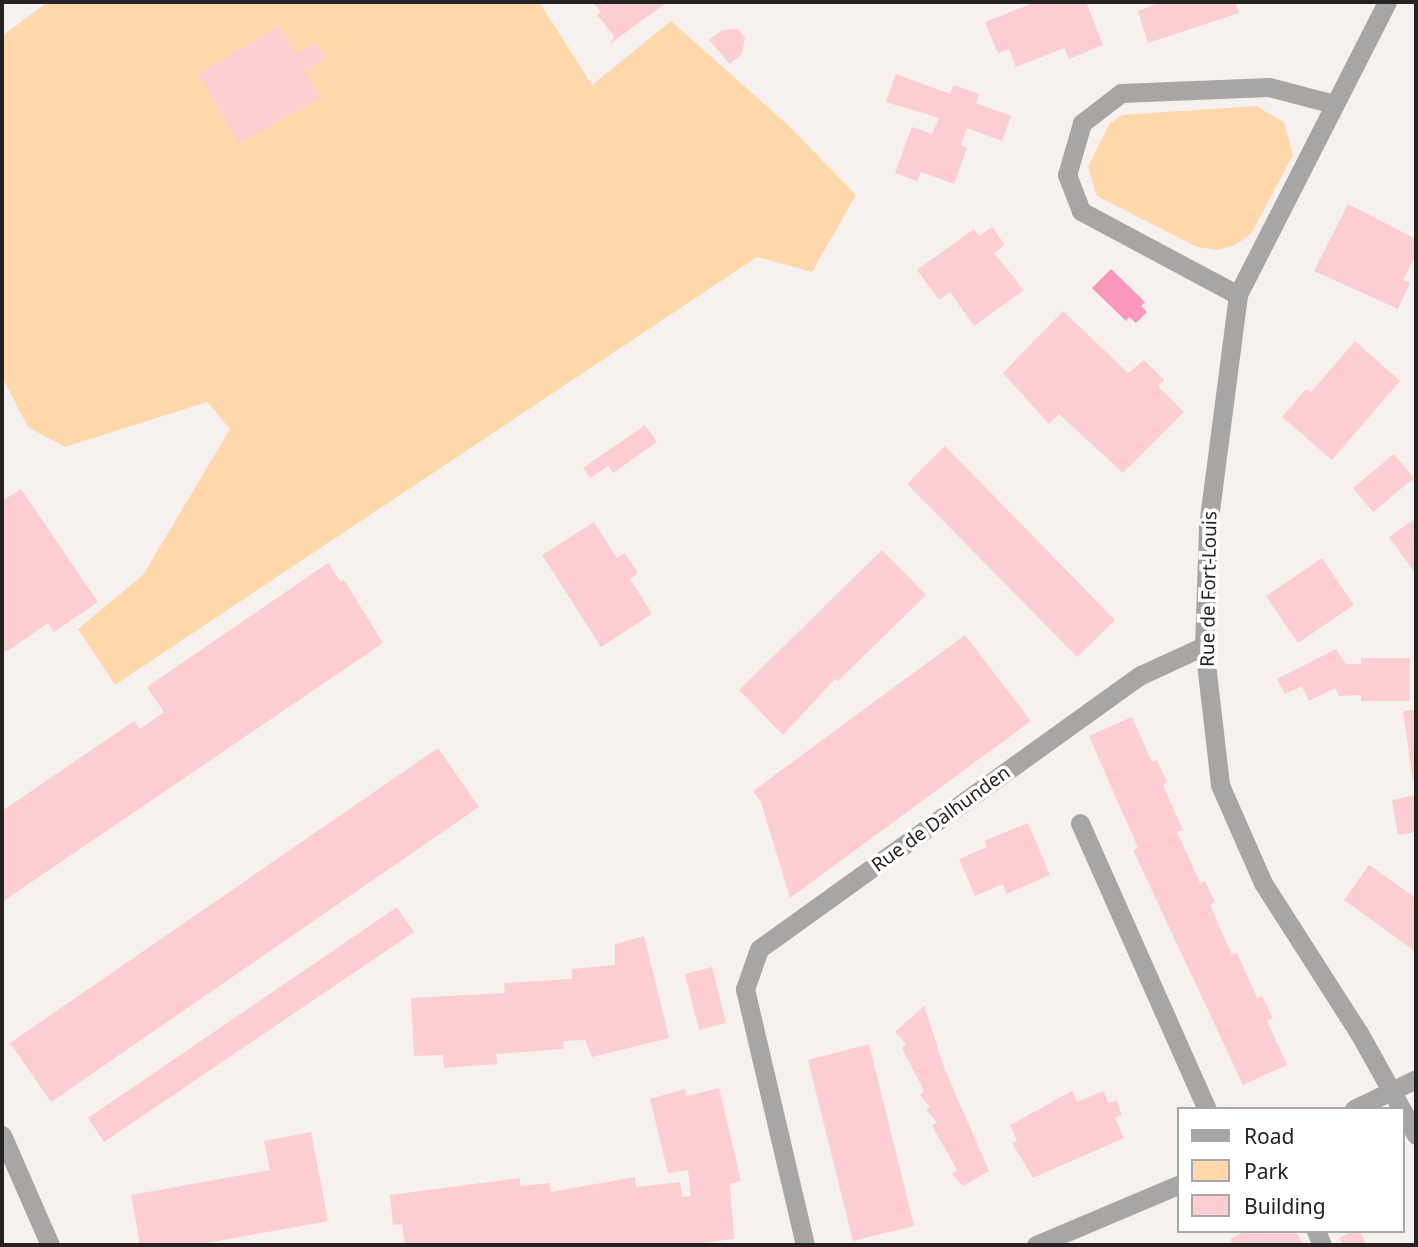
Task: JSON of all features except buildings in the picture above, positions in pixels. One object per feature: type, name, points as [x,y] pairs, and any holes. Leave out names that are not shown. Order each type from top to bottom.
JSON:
[{"type":"street","name":"Rue de Fort-Louis","points":[[1387,2],[1238,295],[1208,527],[1204,646],[1220,785],[1264,883],[1401,1107]]},
{"type":"street","points":[[1238,295],[1081,211],[1067,175],[1082,123],[1121,93],[1269,87],[1334,104]]},
{"type":"street","name":"Rue de Dalhunden","points":[[805,1245],[745,989],[759,949],[1141,675],[1204,646]]},
{"type":"street","points":[[1080,823],[1205,1107]]},
{"type":"street","points":[[1358,1107],[1416,1079]]},
{"type":"street","name":"Rue de Fort-Louis","points":[[1404,1112],[1416,1135]]},
{"type":"street","points":[[2,1135],[50,1245]]},
{"type":"street","points":[[1036,1245],[1176,1186]]},
{"type":"green space","points":[[48,2],[539,2],[592,85],[671,21],[789,126],[856,195],[812,272],[757,257],[115,685],[78,629],[143,575],[230,429],[207,402],[65,447],[28,427],[2,377],[2,36]]},
{"type":"green space","points":[[1256,106],[1284,122],[1293,155],[1251,234],[1235,245],[1217,250],[1197,247],[1097,196],[1088,167],[1109,124],[1122,115]]},
{"type":"shaded area","points":[[1111,269],[1145,302],[1141,306],[1147,312],[1136,323],[1129,317],[1126,321],[1092,288]]}]
